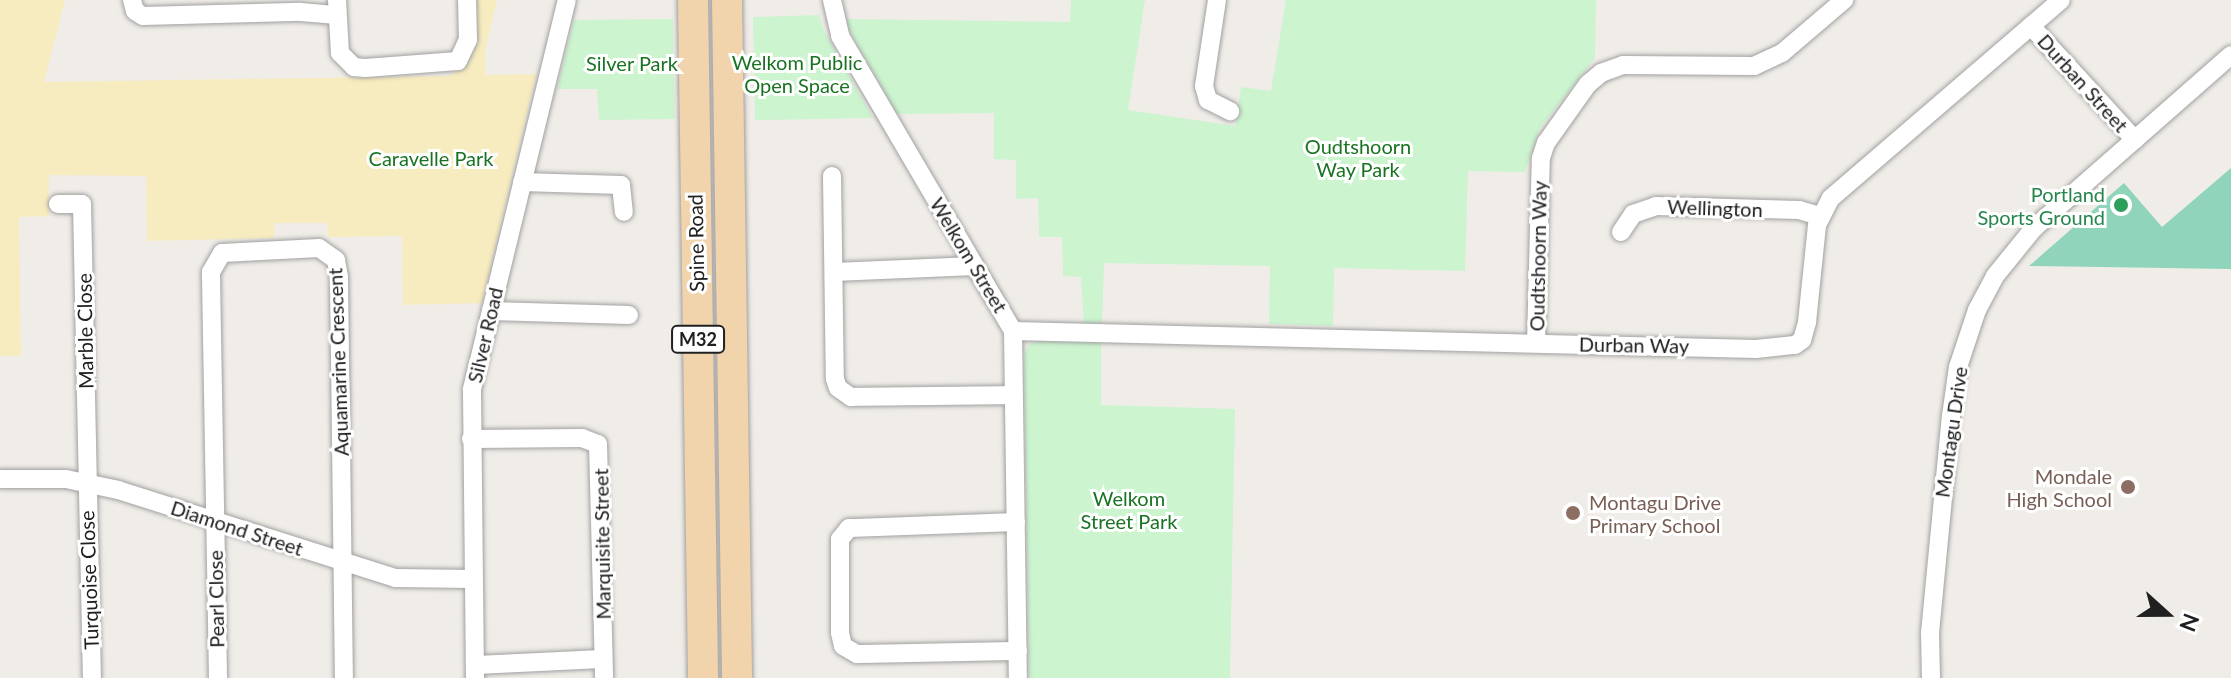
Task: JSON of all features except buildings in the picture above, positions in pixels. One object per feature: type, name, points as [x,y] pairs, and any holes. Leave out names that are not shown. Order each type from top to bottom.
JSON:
[{"type":"main road","name":"Spine Road","points":[[693,0],[703,678]]},
{"type":"main road","name":"Spine Road","points":[[727,0],[737,678]]},
{"type":"street","points":[[132,0],[135,11],[143,16],[301,12],[337,8],[340,53],[354,67],[458,61],[466,49],[467,0]]},
{"type":"street","name":"Silver Road","points":[[475,671],[472,389],[567,0]]},
{"type":"street","name":"Welkom Street","points":[[832,0],[840,36],[1013,331],[1018,678]]},
{"type":"street","points":[[1217,0],[1204,86],[1208,100],[1230,111]]},
{"type":"street","name":"Oudtshoorn Way","points":[[1536,343],[1539,167],[1546,143],[1588,84],[1601,73],[1623,65],[1754,66],[1782,53],[1844,0]]},
{"type":"street","points":[[1820,216],[1831,198],[2061,0]]},
{"type":"street","name":"Durban Street","points":[[2031,26],[2135,140]]},
{"type":"street","name":"Montagu Drive","points":[[1931,678],[1932,617],[1951,416],[1958,367],[1977,310],[1995,276],[2034,228],[2231,55]]},
{"type":"street","points":[[832,176],[835,379],[841,392],[851,397],[1013,395]]},
{"type":"street","points":[[522,182],[621,185],[624,212]]},
{"type":"street","name":"Marble Close","points":[[58,204],[82,204],[87,482]]},
{"type":"street","name":"Wellington","points":[[1621,232],[1633,214],[1656,206],[1799,210],[1820,216]]},
{"type":"street","name":"Durban Way","points":[[1013,331],[1783,349],[1802,340],[1820,216]]},
{"type":"street","name":"Aquamarine Crescent","points":[[215,520],[211,272],[215,261],[222,253],[319,248],[336,260],[339,277],[345,563],[344,678]]},
{"type":"street","points":[[834,272],[975,266]]},
{"type":"street","points":[[491,311],[629,315]]},
{"type":"street","name":"Marquisite Street","points":[[471,439],[582,438],[598,444],[603,668]]},
{"type":"street","name":"Diamond Street","points":[[0,479],[87,482],[395,578],[473,579]]},
{"type":"street","name":"Turquoise Close","points":[[87,482],[92,678]]},
{"type":"street","name":"Pearl Close","points":[[215,520],[218,678]]},
{"type":"street","points":[[1016,522],[849,528],[840,539],[840,633],[843,646],[857,654],[1018,651]]},
{"type":"street","points":[[475,671],[603,668]]},
{"type":"sand","name":"Caravelle Park","points":[[0,0],[65,0],[44,82],[448,76],[461,69],[474,51],[476,0],[497,0],[485,51],[485,75],[536,74],[482,303],[403,305],[402,236],[328,237],[327,223],[275,223],[274,238],[147,241],[146,176],[49,175],[49,216],[19,217],[21,356],[0,356]]},
{"type":"green space","name":"Oudtshoorn Way Park","points":[[1071,0],[1145,0],[1128,110],[1235,126],[1241,87],[1271,91],[1286,0],[1596,0],[1595,58],[1540,128],[1525,172],[1468,171],[1465,271],[1334,268],[1333,326],[1269,324],[1270,266],[1104,263],[1102,325],[1084,325],[1081,277],[1063,276],[1062,237],[1039,237],[1038,198],[1016,199],[1016,160],[994,159],[994,113],[897,114],[843,19],[1070,22]]},
{"type":"green space","name":"Welkom Public Open Space","points":[[819,15],[824,31],[873,118],[755,120],[753,17]]},
{"type":"green space","name":"Silver Park","points":[[673,19],[675,119],[599,120],[597,89],[557,89],[574,20]]},
{"type":"green space","name":"Portland Sports Ground","points":[[2231,168],[2231,269],[2029,266],[2124,183],[2162,227]]},
{"type":"green space","name":"Welkom Street Park","points":[[1037,341],[1101,342],[1101,405],[1235,409],[1230,678],[1029,678],[1024,354],[1029,345]]},
{"type":"place","name":"Portland Sports Ground","points":[[2121,205]]},
{"type":"place","name":"Mondale High School","points":[[2128,487]]},
{"type":"place","name":"Montagu Drive Primary School","points":[[1573,513]]}]
